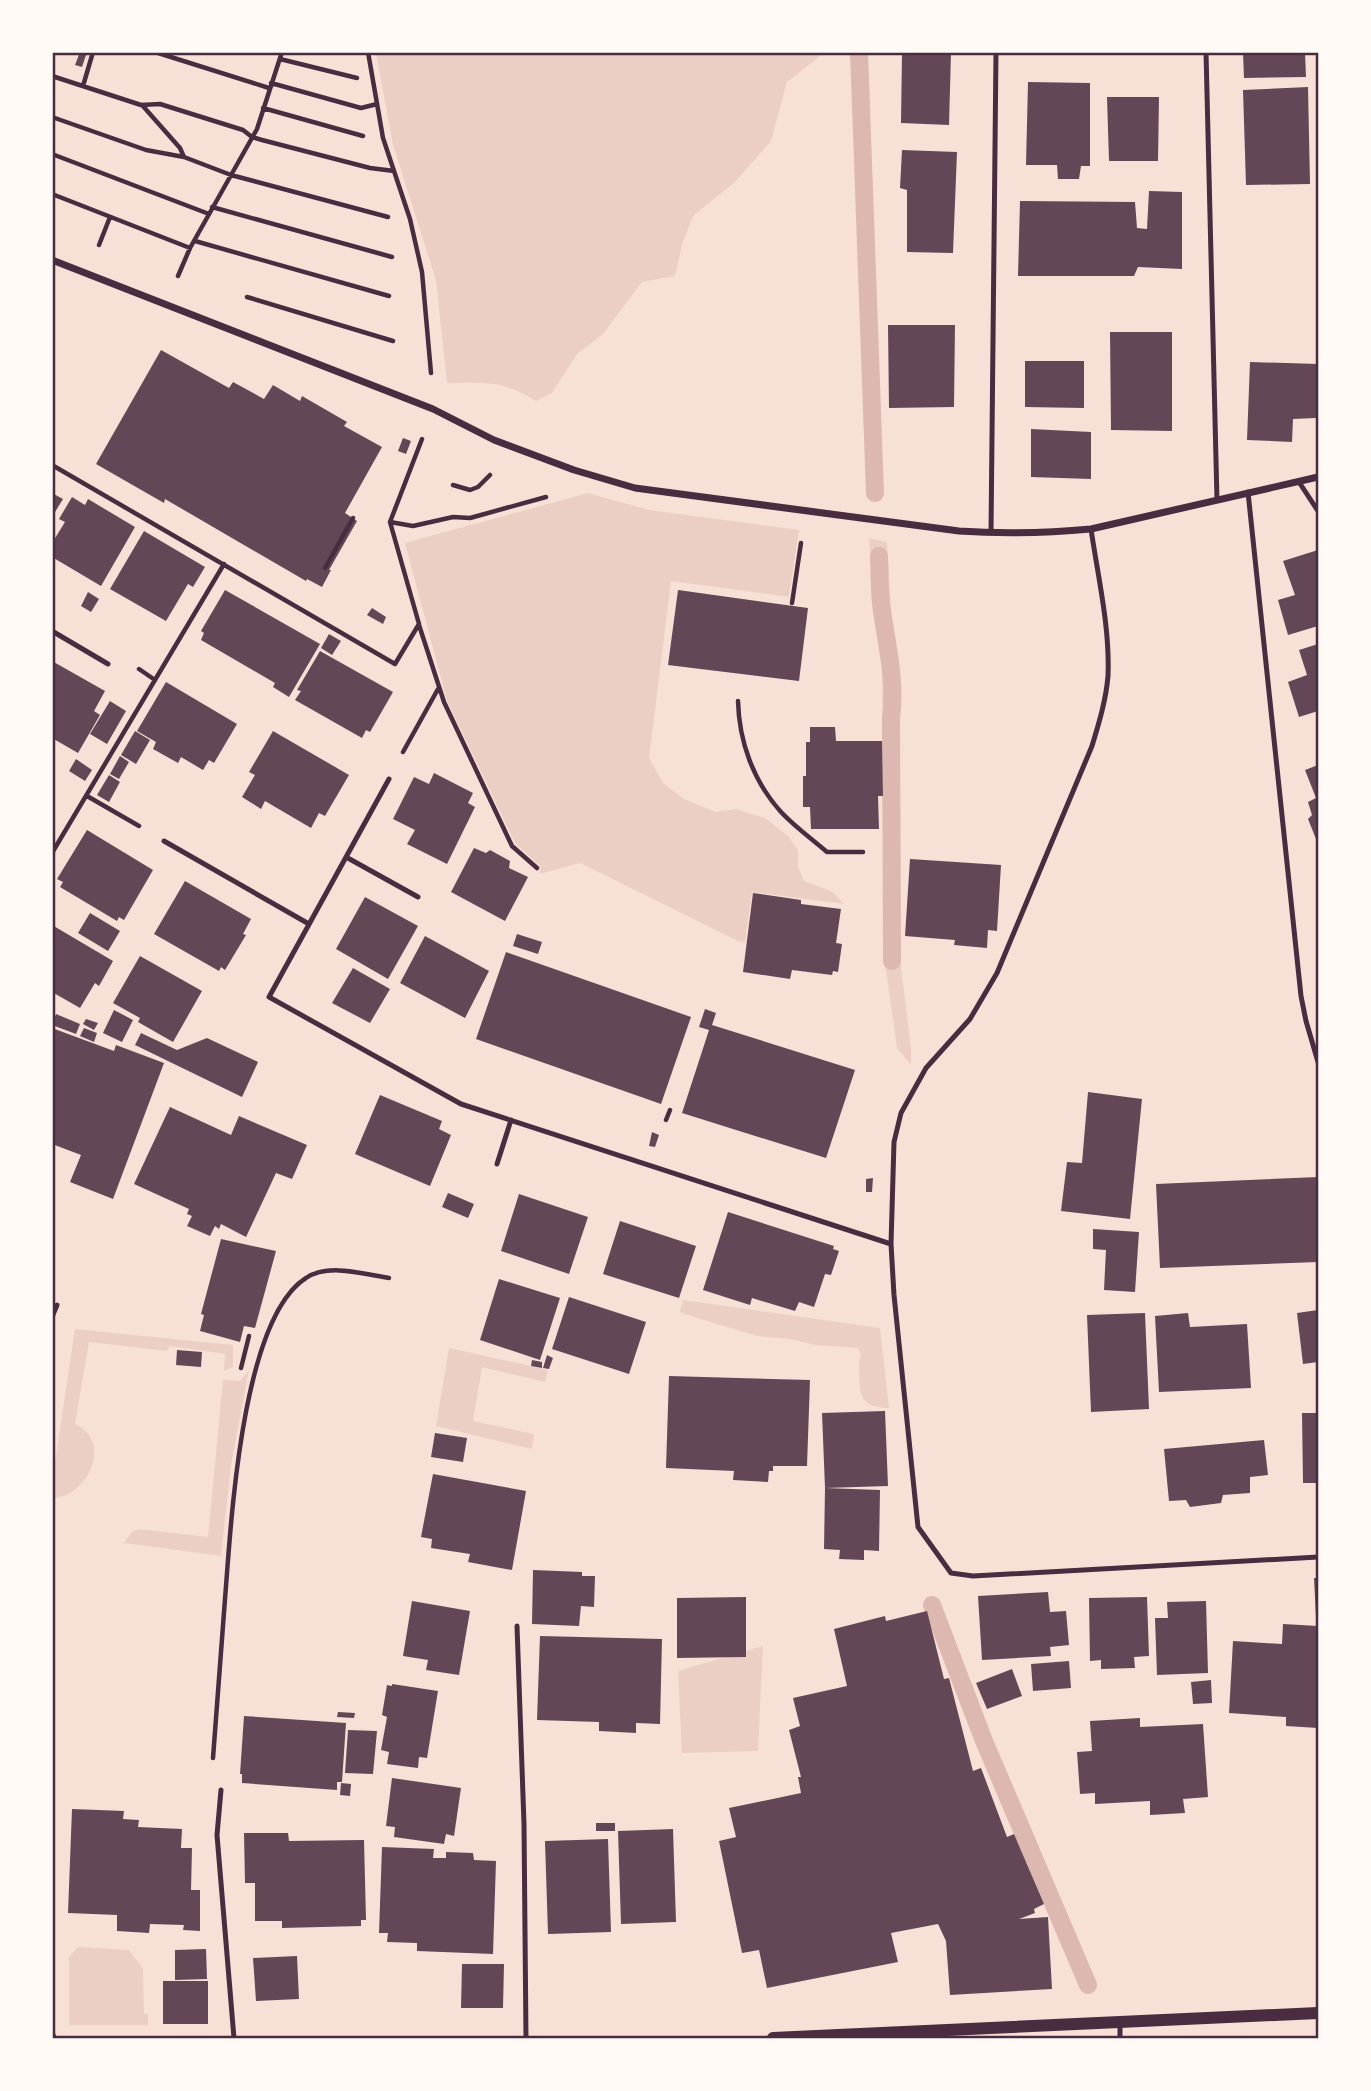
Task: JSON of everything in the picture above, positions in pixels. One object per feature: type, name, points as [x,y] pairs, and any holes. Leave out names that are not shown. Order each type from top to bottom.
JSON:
[{"type":"street","points":[[52,260],[433,409],[494,440],[574,470],[635,488],[959,531],[1055,532],[1091,528],[1318,477]]},
{"type":"street","points":[[773,2039],[1318,2013]]},
{"type":"lane","points":[[991,533],[996,52]]},
{"type":"lane","points":[[1206,52],[1217,500]]},
{"type":"lane","points":[[1299,481],[1318,511]]},
{"type":"lane","points":[[1248,492],[1301,996],[1318,1062]]},
{"type":"lane","points":[[1091,528],[1106,635],[1108,677],[1103,709],[1092,746],[997,973],[970,1019],[926,1068],[901,1113],[894,1142],[891,1244],[894,1295],[918,1527],[951,1573],[973,1576],[1318,1557]]},
{"type":"lane","points":[[52,631],[108,664]]},
{"type":"lane","points":[[388,779],[269,998],[461,1104],[891,1244]]},
{"type":"lane","points":[[164,841],[309,925]]},
{"type":"lane","points":[[346,857],[418,897]]},
{"type":"lane","points":[[497,1164],[511,1120]]},
{"type":"lane","points":[[52,1317],[57,1305]]},
{"type":"lane","points":[[517,1626],[524,1824],[526,2039]]},
{"type":"lane","points":[[221,1790],[217,1835],[234,2039]]},
{"type":"lane","points":[[1120,2023],[1121,2039]]},
{"type":"path","points":[[83,86],[93,52]]},
{"type":"path","points":[[155,52],[270,86],[361,108],[377,104]]},
{"type":"path","points":[[368,52],[383,138],[410,219],[422,272],[433,409],[390,522],[438,688],[512,846],[537,868]]},
{"type":"path","points":[[188,275],[179,274],[190,248],[252,137],[281,56],[357,78]]},
{"type":"path","points":[[52,76],[141,105],[160,104],[243,130],[252,137],[370,168],[394,171]]},
{"type":"path","points":[[141,105],[180,148],[184,157]]},
{"type":"path","points":[[263,108],[363,136]]},
{"type":"path","points":[[53,118],[146,150],[184,157],[231,175],[388,217]]},
{"type":"path","points":[[52,154],[209,214]]},
{"type":"path","points":[[52,194],[190,248]]},
{"type":"path","points":[[212,207],[392,257]]},
{"type":"path","points":[[97,250],[110,217]]},
{"type":"path","points":[[195,241],[389,296]]},
{"type":"path","points":[[236,293],[393,341]]},
{"type":"path","points":[[52,466],[395,664],[419,624]]},
{"type":"path","points":[[390,522],[414,526],[453,516],[470,518],[553,496],[568,486],[574,470]]},
{"type":"path","points":[[453,485],[470,490],[488,476]]},
{"type":"path","points":[[792,603],[805,511]]},
{"type":"path","points":[[324,568],[353,518]]},
{"type":"path","points":[[52,853],[224,564]]},
{"type":"path","points":[[148,675],[155,680]]},
{"type":"path","points":[[388,779],[438,688]]},
{"type":"path","points":[[738,701],[738,720],[745,752],[779,810],[827,852],[863,852]]},
{"type":"path","points":[[87,796],[164,841]]},
{"type":"path","points":[[666,1120],[670,1110]]},
{"type":"path","points":[[221,1790],[212,1768],[236,1469],[260,1352],[277,1310],[290,1290],[308,1276],[327,1270],[388,1278]]},
{"type":"path","points":[[241,1368],[248,1336]]},
{"type":"shaded area","points":[[376,52],[824,53],[787,82],[771,141],[735,182],[693,216],[682,245],[675,276],[642,282],[603,334],[577,354],[552,393],[536,401],[503,386],[447,383],[436,280],[393,145]]},
{"type":"shaded area","points":[[588,493],[649,510],[799,530],[789,597],[671,581],[649,758],[663,783],[684,799],[716,812],[735,809],[765,818],[788,836],[798,850],[798,867],[804,881],[833,892],[844,904],[752,892],[745,942],[738,941],[580,863],[539,874],[541,867],[515,843],[447,701],[405,543]]},
{"type":"shaded area","points":[[869,538],[887,542],[891,613],[899,662],[901,967],[911,1065],[897,1048],[884,956],[882,664],[874,614]],"holes":[[[877,554],[881,555],[884,608],[893,658],[895,705],[897,965],[887,966],[885,705],[891,705],[889,658],[880,608]]]},
{"type":"shaded area","points":[[683,1300],[880,1328],[889,1408],[878,1407],[865,1400],[860,1387],[861,1355],[858,1348],[757,1336],[684,1314],[680,1312]]},
{"type":"shaded area","points":[[75,1329],[233,1345],[233,1367],[224,1371],[225,1354],[170,1346],[167,1351],[89,1342],[75,1424],[87,1432],[93,1443],[94,1455],[85,1479],[76,1489],[53,1498],[53,1476]]},
{"type":"shaded area","points":[[449,1348],[548,1370],[545,1382],[482,1367],[473,1421],[534,1434],[532,1449],[436,1426]]},
{"type":"shaded area","points":[[249,1370],[231,1465],[221,1556],[124,1543],[132,1532],[139,1529],[208,1537],[223,1380],[240,1381]]},
{"type":"shaded area","points":[[763,1646],[758,1751],[682,1753],[678,1671]]},
{"type":"shaded area","points":[[78,1947],[129,1950],[143,1969],[144,2014],[148,2014],[148,2025],[69,2025],[69,1957]]},
{"type":"building","points":[[80,52],[86,55],[82,67],[75,65]]},
{"type":"building","points":[[902,52],[951,52],[949,125],[901,123]]},
{"type":"building","points":[[1243,52],[1305,52],[1306,77],[1244,78]]},
{"type":"building","points":[[1028,82],[1090,83],[1090,166],[1081,166],[1079,179],[1058,179],[1057,165],[1026,165]]},
{"type":"building","points":[[1308,87],[1310,184],[1246,185],[1243,90]]},
{"type":"building","points":[[1107,97],[1159,97],[1158,161],[1109,161]]},
{"type":"building","points":[[902,150],[957,152],[953,253],[907,252],[907,190],[900,188]]},
{"type":"building","points":[[1149,191],[1182,192],[1182,269],[1138,267],[1134,276],[1018,276],[1020,201],[1135,202],[1137,228],[1147,229]]},
{"type":"building","points":[[888,325],[955,325],[954,407],[889,408]]},
{"type":"building","points":[[1110,332],[1172,332],[1172,431],[1111,430]]},
{"type":"building","points":[[161,350],[229,388],[233,382],[264,399],[273,385],[300,401],[302,396],[347,422],[344,426],[382,447],[345,513],[357,521],[322,587],[307,579],[306,581],[165,499],[164,503],[96,464]]},
{"type":"building","points":[[1025,361],[1084,361],[1084,408],[1025,407]]},
{"type":"building","points":[[1250,362],[1318,364],[1316,418],[1293,419],[1292,442],[1247,440]]},
{"type":"building","points":[[1031,429],[1091,432],[1091,479],[1031,477]]},
{"type":"building","points":[[403,438],[411,441],[406,454],[398,451]]},
{"type":"building","points":[[52,493],[63,499],[52,517]]},
{"type":"building","points":[[72,497],[85,505],[88,499],[135,527],[101,586],[52,557],[52,543],[65,522],[59,519]]},
{"type":"building","points":[[144,531],[205,567],[193,587],[188,584],[166,621],[110,589]]},
{"type":"building","points":[[1318,550],[1318,626],[1288,635],[1278,600],[1295,595],[1283,561]]},
{"type":"building","points":[[225,590],[320,644],[289,697],[273,687],[275,683],[201,640],[204,633],[201,631]]},
{"type":"building","points":[[678,590],[808,608],[799,681],[668,665]]},
{"type":"building","points":[[88,592],[99,599],[91,612],[81,606]]},
{"type":"building","points":[[372,608],[386,617],[383,624],[367,615]]},
{"type":"building","points":[[329,634],[341,641],[332,655],[321,648]]},
{"type":"building","points":[[1318,644],[1318,711],[1299,717],[1288,682],[1307,675],[1299,650]]},
{"type":"building","points":[[320,651],[393,692],[370,732],[366,730],[362,738],[295,700],[301,691],[297,690]]},
{"type":"building","points":[[52,661],[105,691],[94,711],[100,715],[78,753],[52,738]]},
{"type":"building","points":[[166,682],[237,724],[214,763],[209,760],[203,770],[181,757],[178,763],[153,749],[156,742],[137,731]]},
{"type":"building","points":[[110,701],[126,711],[107,744],[90,734]]},
{"type":"building","points":[[810,727],[835,727],[836,741],[882,741],[883,796],[878,796],[879,829],[811,829],[810,807],[803,807],[803,776],[806,776],[806,742],[810,742]]},
{"type":"building","points":[[135,731],[150,740],[136,764],[121,755]]},
{"type":"building","points":[[273,731],[349,775],[325,816],[319,813],[311,828],[265,801],[261,809],[242,797],[255,775],[249,772]]},
{"type":"building","points":[[120,756],[129,762],[119,779],[110,774]]},
{"type":"building","points":[[76,759],[92,770],[85,781],[69,771]]},
{"type":"building","points":[[1318,765],[1318,844],[1308,819],[1312,815],[1308,802],[1316,798],[1305,770]]},
{"type":"building","points":[[434,773],[473,793],[468,803],[475,807],[447,864],[407,844],[415,830],[393,819],[414,777],[429,784]]},
{"type":"building","points":[[109,775],[120,782],[109,802],[97,795]]},
{"type":"building","points":[[87,830],[153,870],[124,920],[119,917],[117,921],[60,887],[63,882],[57,879]]},
{"type":"building","points":[[474,848],[486,853],[490,850],[510,861],[509,868],[528,877],[505,921],[451,892]]},
{"type":"building","points":[[910,859],[1001,865],[997,931],[988,930],[987,948],[954,945],[955,940],[905,936]]},
{"type":"building","points":[[185,881],[251,919],[243,934],[246,935],[225,970],[221,967],[219,971],[154,934]]},
{"type":"building","points":[[753,893],[801,900],[801,904],[841,909],[836,943],[842,944],[838,972],[833,971],[832,975],[792,970],[790,979],[743,972]]},
{"type":"building","points":[[365,897],[418,926],[388,979],[336,949]]},
{"type":"building","points":[[90,913],[120,931],[108,951],[78,933]]},
{"type":"building","points":[[52,925],[113,961],[99,986],[95,983],[80,1008],[52,992]]},
{"type":"building","points":[[517,934],[542,942],[538,954],[513,946]]},
{"type":"building","points":[[425,936],[489,971],[465,1018],[400,983]]},
{"type":"building","points":[[506,952],[691,1017],[661,1104],[476,1039]]},
{"type":"building","points":[[140,956],[202,991],[173,1042],[138,1022],[140,1018],[113,1003]]},
{"type":"building","points":[[353,968],[390,989],[370,1023],[332,1003]]},
{"type":"building","points":[[705,1009],[716,1013],[712,1025],[855,1070],[826,1158],[682,1113],[709,1030],[699,1027]]},
{"type":"building","points":[[114,1010],[133,1020],[122,1042],[103,1033]]},
{"type":"building","points":[[56,1014],[80,1024],[76,1034],[52,1025]]},
{"type":"building","points":[[86,1019],[98,1023],[94,1030],[83,1024]]},
{"type":"building","points":[[52,1028],[114,1051],[116,1045],[164,1063],[113,1199],[70,1182],[81,1155],[52,1144]]},
{"type":"building","points":[[84,1028],[97,1033],[94,1042],[80,1036]]},
{"type":"building","points":[[141,1033],[177,1050],[207,1038],[258,1062],[242,1097],[135,1045]]},
{"type":"building","points":[[1088,1092],[1142,1099],[1130,1219],[1061,1211],[1067,1162],[1082,1163]]},
{"type":"building","points":[[380,1095],[442,1121],[439,1129],[451,1135],[430,1186],[355,1154]]},
{"type":"building","points":[[170,1107],[231,1135],[239,1116],[307,1145],[292,1179],[276,1173],[246,1237],[221,1224],[219,1229],[215,1226],[210,1236],[187,1226],[192,1216],[187,1214],[189,1209],[134,1184]]},
{"type":"building","points":[[652,1132],[659,1135],[655,1147],[649,1146]]},
{"type":"building","points":[[1318,1177],[1318,1262],[1160,1268],[1156,1184]]},
{"type":"building","points":[[873,1178],[872,1192],[866,1192],[866,1179]]},
{"type":"building","points":[[448,1193],[474,1204],[468,1218],[442,1207]]},
{"type":"building","points":[[519,1194],[588,1217],[569,1274],[501,1251]]},
{"type":"building","points":[[728,1212],[834,1246],[833,1249],[839,1251],[831,1275],[825,1274],[814,1307],[799,1302],[795,1311],[752,1298],[750,1305],[703,1290]]},
{"type":"building","points":[[620,1221],[696,1246],[679,1298],[603,1274]]},
{"type":"building","points":[[1093,1229],[1139,1232],[1135,1292],[1104,1290],[1106,1250],[1093,1249]]},
{"type":"building","points":[[221,1239],[276,1251],[255,1328],[244,1326],[240,1342],[200,1331],[204,1315],[201,1314]]},
{"type":"building","points":[[499,1279],[560,1298],[540,1360],[480,1340]]},
{"type":"building","points":[[569,1297],[646,1322],[629,1374],[552,1349]]},
{"type":"building","points":[[1318,1310],[1318,1362],[1303,1364],[1297,1313]]},
{"type":"building","points":[[1145,1313],[1149,1409],[1091,1412],[1087,1315]]},
{"type":"building","points":[[1188,1313],[1190,1327],[1247,1324],[1251,1388],[1159,1392],[1155,1316]]},
{"type":"building","points":[[177,1350],[202,1352],[201,1367],[176,1365]]},
{"type":"building","points":[[547,1355],[553,1358],[549,1369],[543,1368]]},
{"type":"building","points":[[532,1360],[542,1362],[542,1368],[531,1366]]},
{"type":"building","points":[[669,1376],[810,1380],[807,1466],[773,1466],[773,1471],[769,1471],[768,1482],[733,1480],[734,1471],[666,1468]]},
{"type":"building","points":[[885,1411],[888,1486],[825,1488],[822,1413]]},
{"type":"building","points":[[1302,1413],[1318,1413],[1318,1483],[1303,1483]]},
{"type":"building","points":[[435,1433],[467,1438],[463,1462],[431,1457]]},
{"type":"building","points":[[1264,1440],[1268,1475],[1250,1477],[1250,1493],[1223,1495],[1221,1503],[1190,1507],[1186,1500],[1169,1501],[1164,1449]]},
{"type":"building","points":[[433,1474],[526,1491],[512,1570],[468,1562],[470,1554],[431,1548],[432,1539],[421,1537]]},
{"type":"building","points":[[825,1488],[880,1490],[879,1551],[864,1550],[864,1560],[839,1559],[840,1550],[824,1549]]},
{"type":"building","points":[[533,1570],[582,1572],[582,1576],[595,1576],[594,1607],[581,1606],[579,1626],[532,1624]]},
{"type":"building","points":[[1314,1578],[1318,1578],[1318,1617],[1316,1617]]},
{"type":"building","points":[[1048,1592],[1050,1612],[1066,1611],[1069,1645],[1050,1647],[1051,1656],[982,1660],[978,1596]]},
{"type":"building","points":[[746,1597],[746,1657],[677,1658],[677,1598]]},
{"type":"building","points":[[1147,1597],[1149,1656],[1134,1657],[1135,1668],[1101,1669],[1101,1660],[1090,1661],[1089,1598]]},
{"type":"building","points":[[412,1601],[470,1611],[459,1675],[426,1670],[428,1660],[403,1656]]},
{"type":"building","points":[[1206,1601],[1208,1673],[1157,1675],[1155,1618],[1168,1618],[1167,1602]]},
{"type":"building","points":[[927,1611],[944,1679],[949,1678],[973,1771],[981,1768],[1007,1837],[1014,1834],[1044,1904],[1034,1909],[1035,1913],[1019,1919],[1048,1917],[1052,1989],[950,1995],[946,1941],[938,1924],[891,1933],[898,1962],[767,1988],[759,1950],[742,1953],[719,1841],[736,1837],[729,1808],[801,1793],[798,1777],[801,1777],[789,1730],[800,1726],[793,1698],[847,1686],[834,1629],[885,1616],[886,1621]]},
{"type":"building","points":[[1283,1624],[1318,1626],[1318,1728],[1286,1726],[1286,1717],[1229,1713],[1233,1641],[1282,1644]]},
{"type":"building","points":[[540,1636],[662,1639],[660,1724],[636,1723],[636,1733],[599,1731],[599,1722],[537,1720]]},
{"type":"building","points":[[1069,1661],[1071,1688],[1033,1691],[1031,1664]]},
{"type":"building","points":[[1012,1669],[1022,1696],[987,1709],[976,1683]]},
{"type":"building","points":[[1211,1680],[1212,1703],[1193,1704],[1191,1682]]},
{"type":"building","points":[[387,1685],[438,1691],[427,1758],[419,1757],[418,1768],[387,1764],[389,1752],[381,1750],[387,1717],[382,1715]]},
{"type":"building","points":[[338,1712],[355,1713],[354,1718],[337,1717]]},
{"type":"building","points":[[244,1716],[346,1723],[342,1782],[337,1782],[337,1790],[242,1783],[240,1774]]},
{"type":"building","points":[[1140,1718],[1140,1727],[1203,1724],[1208,1797],[1183,1799],[1185,1813],[1150,1815],[1150,1801],[1095,1804],[1095,1793],[1080,1794],[1077,1752],[1092,1751],[1090,1721]]},
{"type":"building","points":[[348,1730],[377,1731],[373,1774],[345,1773]]},
{"type":"building","points":[[392,1778],[461,1788],[454,1836],[446,1834],[444,1844],[394,1837],[395,1827],[386,1826]]},
{"type":"building","points":[[341,1783],[351,1784],[350,1796],[340,1795]]},
{"type":"building","points":[[72,1809],[124,1811],[123,1819],[139,1820],[138,1827],[182,1829],[181,1848],[192,1848],[191,1890],[200,1890],[200,1931],[183,1930],[184,1925],[150,1924],[149,1933],[117,1931],[117,1915],[68,1913]]},
{"type":"building","points":[[596,1823],[615,1823],[615,1831],[596,1831]]},
{"type":"building","points":[[673,1829],[676,1922],[621,1924],[618,1831]]},
{"type":"building","points":[[244,1833],[288,1833],[289,1841],[364,1840],[366,1920],[361,1920],[361,1926],[282,1928],[282,1921],[255,1921],[255,1883],[245,1883]]},
{"type":"building","points":[[608,1839],[611,1932],[548,1934],[545,1841]]},
{"type":"building","points":[[382,1847],[434,1849],[433,1858],[446,1858],[446,1852],[473,1853],[474,1860],[496,1861],[493,1954],[417,1951],[417,1943],[387,1942],[388,1933],[379,1933]]},
{"type":"building","points":[[206,1949],[207,1979],[175,1980],[175,1950]]},
{"type":"building","points":[[297,1956],[299,1999],[256,2001],[253,1958]]},
{"type":"building","points":[[462,1964],[504,1964],[503,2008],[461,2008]]},
{"type":"building","points":[[163,1981],[208,1981],[208,2024],[163,2024]]},
{"type":"waterway","points":[[859,52],[875,493]]},
{"type":"waterway","points":[[879,556],[881,604],[892,691],[892,961]]},
{"type":"waterway","points":[[932,1605],[984,1741],[1088,1985]]}]
